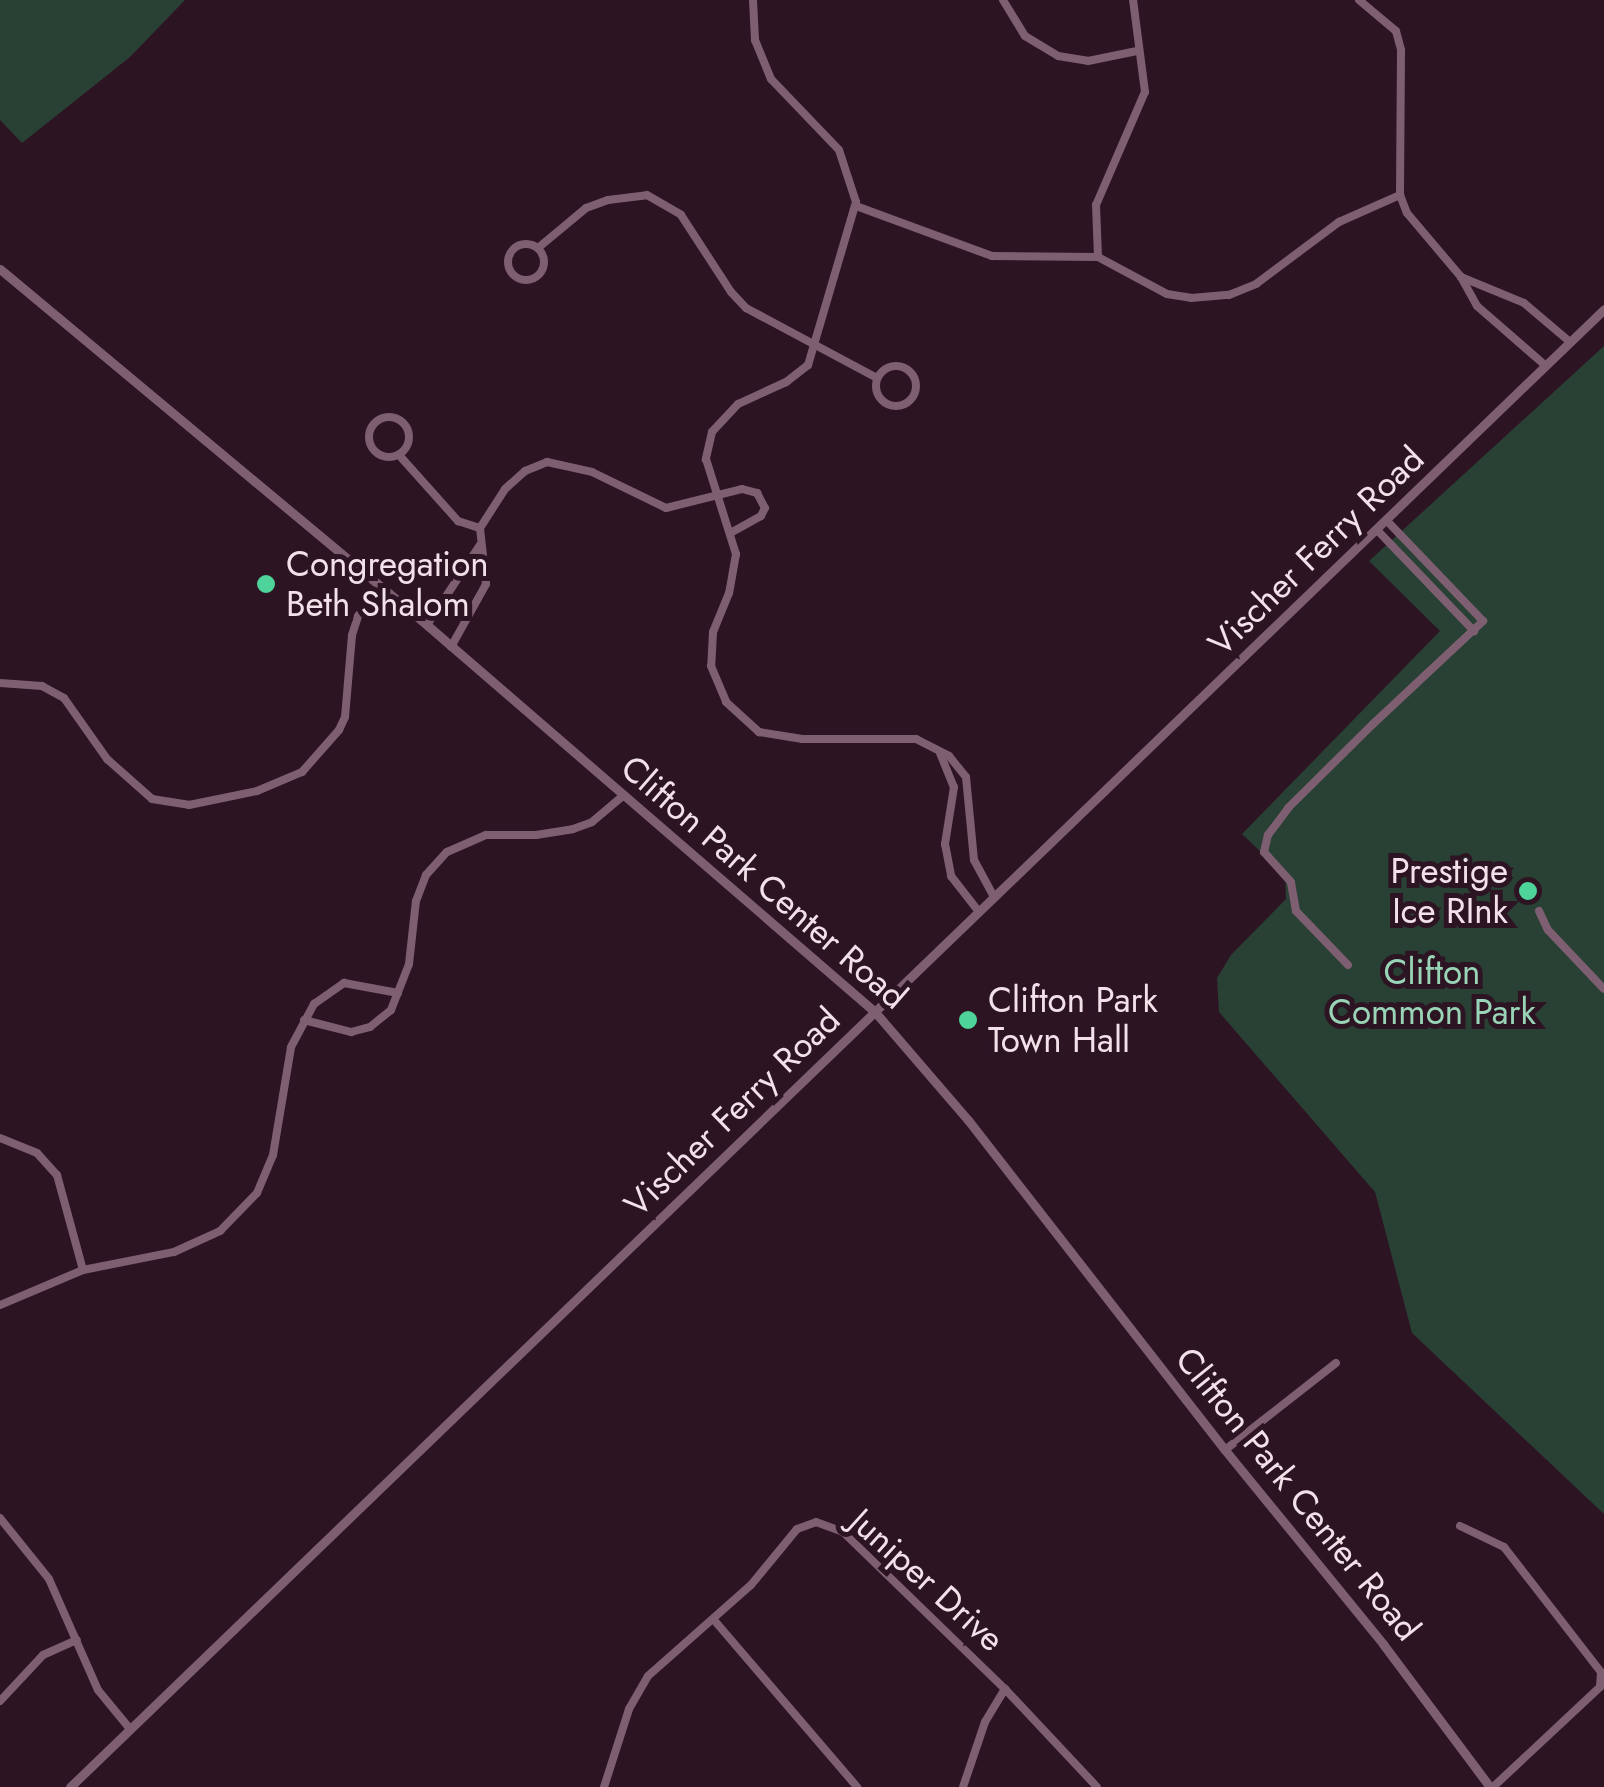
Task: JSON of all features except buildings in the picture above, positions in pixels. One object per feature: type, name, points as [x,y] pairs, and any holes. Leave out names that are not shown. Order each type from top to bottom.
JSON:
[{"type":"street","points":[[754,0],[758,52],[771,78],[839,150],[856,206],[808,364],[796,375],[738,404],[718,423],[706,459],[732,532],[735,564],[710,656],[718,689],[735,715],[777,738],[916,738],[938,748],[958,764],[966,777],[974,860],[994,897]]},
{"type":"street","points":[[1004,0],[1025,36],[1058,56],[1088,61],[1138,50]]},
{"type":"street","points":[[1098,257],[1096,205],[1145,92],[1133,0]]},
{"type":"street","points":[[1359,0],[1396,31],[1401,50],[1400,195],[1416,226],[1461,277],[1477,306],[1546,366]]},
{"type":"street","points":[[856,206],[992,256],[1098,257],[1167,294],[1229,294],[1256,284],[1339,222],[1400,195]]},
{"type":"street","points":[[538,248],[586,208],[618,198],[647,196],[681,215],[746,308],[877,378]]},
{"type":"street","points":[[527,243],[538,248],[544,259],[542,271],[526,280],[514,276],[507,260],[512,250],[527,243]]},
{"type":"street","name":"Clifton Park Center Road","points":[[0,269],[451,646],[876,1012],[968,1120],[1492,1787]]},
{"type":"street","points":[[1461,277],[1524,303],[1570,342]]},
{"type":"street","name":"Vischer Ferry Road","points":[[70,1787],[1378,532],[1604,309]]},
{"type":"street","points":[[900,366],[914,380],[914,393],[906,403],[888,404],[878,396],[877,378],[886,368],[900,366]]},
{"type":"street","points":[[392,417],[408,430],[408,444],[399,454],[386,458],[371,447],[368,434],[379,419],[392,417]]},
{"type":"street","points":[[399,454],[458,521],[480,528]]},
{"type":"street","points":[[451,646],[486,584],[487,559],[480,545],[480,528],[505,489],[525,471],[547,462],[592,472],[666,508],[742,489],[757,493],[762,500],[761,516],[732,532]]},
{"type":"street","points":[[1348,966],[1296,912],[1291,882],[1264,852],[1268,835],[1288,808],[1484,621],[1388,522]]},
{"type":"street","points":[[1378,532],[1474,631]]},
{"type":"street","points":[[427,626],[480,545]]},
{"type":"street","points":[[0,682],[42,686],[64,698],[106,759],[152,798],[189,805],[257,791],[302,772],[339,730],[345,718],[352,635],[358,616],[379,586]]},
{"type":"street","points":[[938,748],[954,787],[945,844],[951,876],[979,912]]},
{"type":"street","points":[[304,1020],[334,1030],[370,1027],[390,1010],[408,964],[416,901],[426,875],[447,852],[486,835],[536,835],[574,829],[592,822],[624,795]]},
{"type":"street","points":[[1539,912],[1548,930],[1604,989]]},
{"type":"street","points":[[0,1305],[83,1270],[202,1242],[247,1207],[273,1155],[291,1047],[304,1020],[331,989],[344,983],[398,993]]},
{"type":"street","points":[[0,1138],[37,1153],[57,1175],[83,1270]]},
{"type":"street","points":[[1225,1450],[1336,1363]]},
{"type":"street","points":[[0,1518],[49,1579],[98,1690],[130,1729]]},
{"type":"street","name":"Juniper Drive","points":[[714,1620],[751,1585],[780,1546],[802,1526],[816,1522],[843,1532],[1004,1689],[1097,1787]]},
{"type":"street","points":[[1460,1526],[1504,1547],[1600,1672],[1600,1687],[1492,1787]]},
{"type":"street","points":[[604,1787],[629,1709],[648,1676],[714,1620],[857,1787]]},
{"type":"street","points":[[0,1701],[43,1655],[77,1640]]},
{"type":"street","points":[[962,1787],[985,1722],[1004,1689]]},
{"type":"green space","points":[[0,0],[185,0],[130,57],[22,143],[0,120]]},
{"type":"green space","name":"Clifton Common Park","points":[[1604,346],[1604,1514],[1412,1333],[1375,1192],[1219,1012],[1217,978],[1231,955],[1286,899],[1285,875],[1242,834],[1440,631],[1369,561]]},
{"type":"place","name":"Congregation Beth Shalom","points":[[266,584]]},
{"type":"place","name":"Prestige Ice RInk","points":[[1528,891]]},
{"type":"place","name":"Clifton Park Town Hall","points":[[968,1020]]}]
